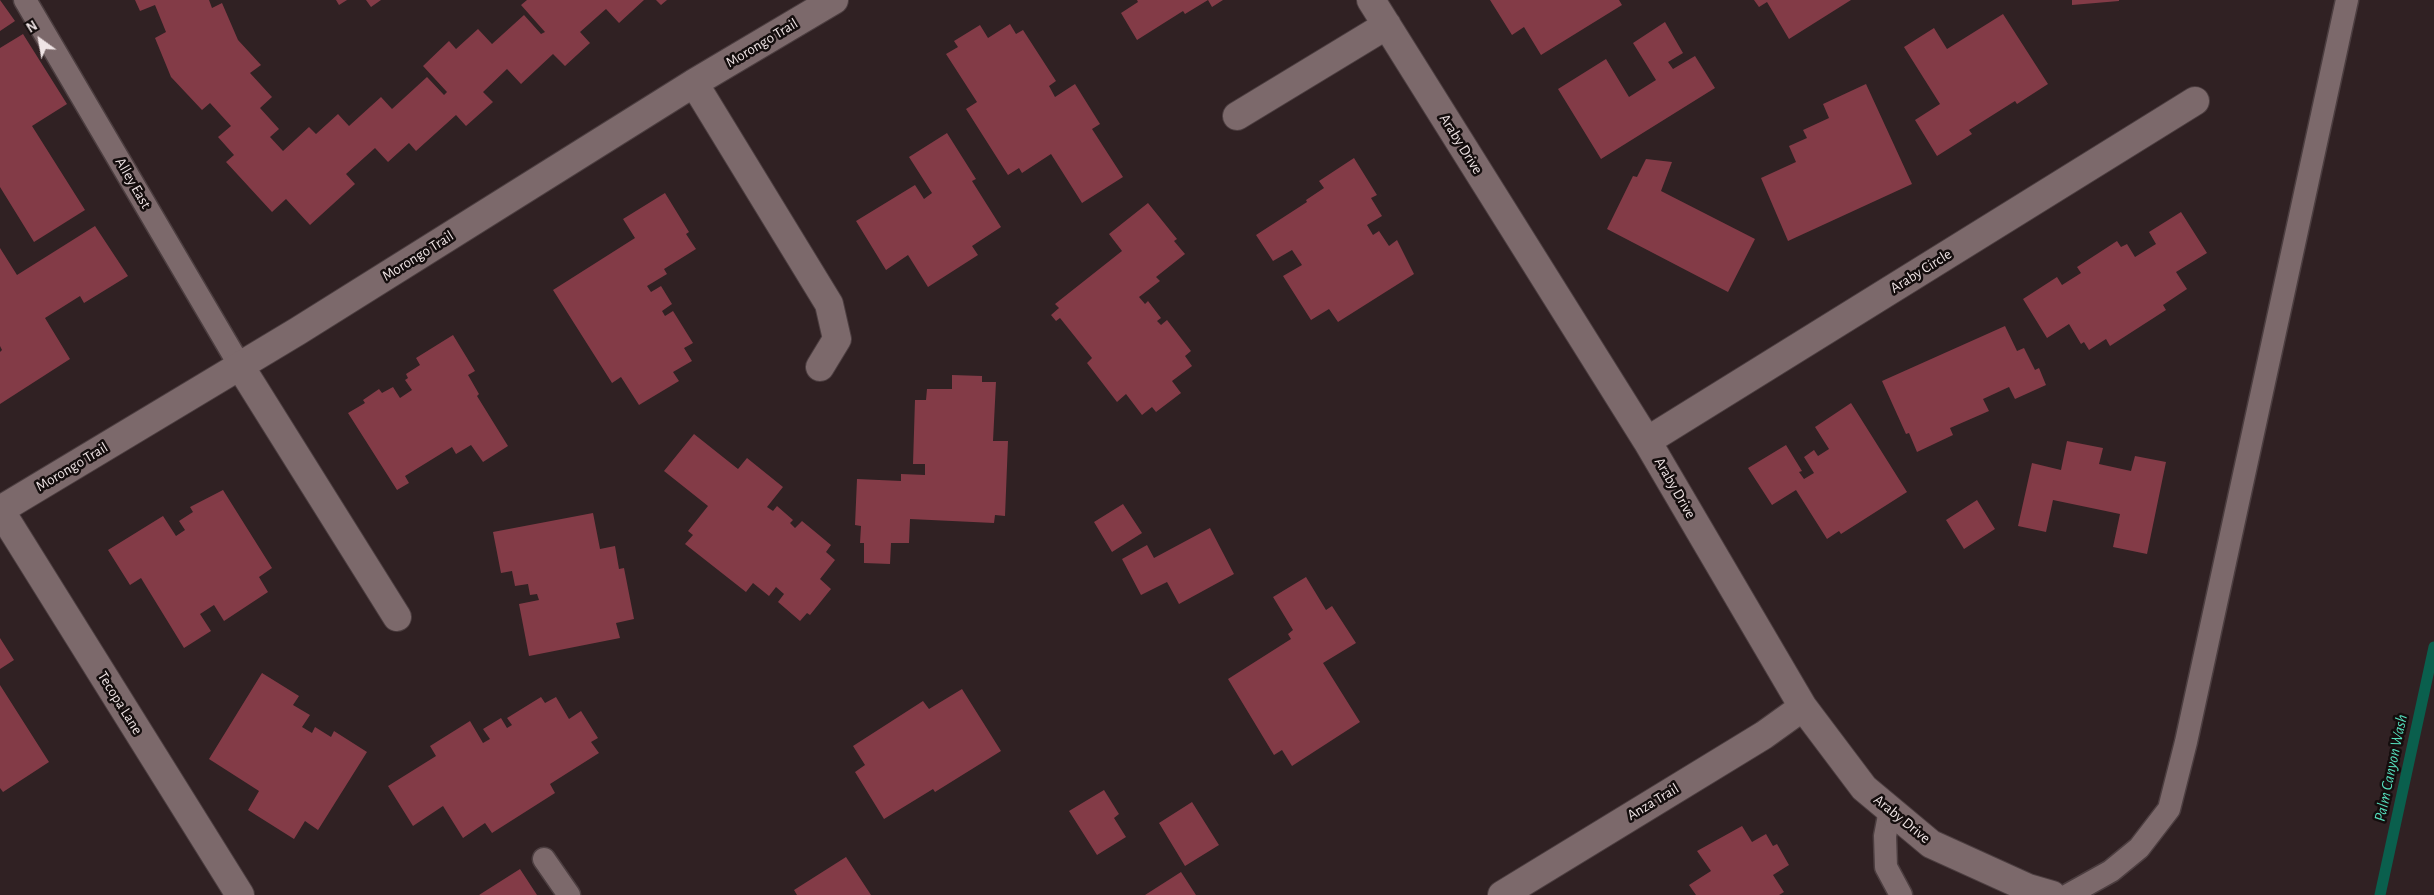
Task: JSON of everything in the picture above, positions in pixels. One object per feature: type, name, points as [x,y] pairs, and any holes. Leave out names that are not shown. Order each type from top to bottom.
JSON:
[{"type":"street","name":"Morongo Trail","points":[[0,510],[240,366],[694,83],[834,0]]},
{"type":"street","name":"Araby Drive","points":[[1371,0],[1648,441],[1803,706],[1864,788],[1931,844],[2028,888],[2052,895]]},
{"type":"street","points":[[1237,116],[1387,25]]},
{"type":"street","points":[[694,83],[829,304],[837,339],[820,367]]},
{"type":"street","name":"Araby Circle","points":[[1648,441],[2195,101]]},
{"type":"street","points":[[240,366],[396,617]]},
{"type":"street","name":"Tecopa Lane","points":[[0,510],[240,895]]},
{"type":"street","name":"Anza Trail","points":[[1502,895],[1764,735],[1803,706]]},
{"type":"lane","name":"Alley East","points":[[25,0],[240,366]]},
{"type":"lane","points":[[2068,895],[2112,870],[2139,848],[2169,809],[2186,742],[2347,0]]},
{"type":"lane","points":[[1890,810],[1885,836],[1886,867],[1901,895]]},
{"type":"lane","points":[[544,859],[569,895]]},
{"type":"building","points":[[0,0],[15,21],[0,31]]},
{"type":"building","points":[[135,0],[209,0],[212,8],[222,3],[238,40],[261,65],[250,73],[272,97],[260,108],[279,129],[270,137],[283,151],[309,127],[316,134],[338,114],[349,126],[381,97],[392,109],[427,77],[444,95],[447,92],[423,66],[449,41],[456,49],[478,29],[492,44],[524,15],[541,34],[545,32],[521,5],[527,0],[644,0],[619,23],[606,9],[580,32],[590,43],[565,66],[553,54],[521,84],[507,69],[483,92],[493,102],[466,126],[456,115],[416,151],[409,143],[388,162],[375,148],[346,174],[355,184],[310,225],[286,199],[272,212],[226,162],[234,155],[218,137],[231,126],[210,103],[202,110],[171,77],[155,38],[166,32],[155,5],[140,11]]},
{"type":"building","points":[[336,0],[347,0],[339,5]]},
{"type":"building","points":[[366,0],[381,0],[371,7]]},
{"type":"building","points":[[656,0],[667,0],[661,5]]},
{"type":"building","points":[[1137,0],[1208,0],[1185,14],[1183,11],[1137,40],[1121,13],[1138,2]]},
{"type":"building","points":[[1208,0],[1223,0],[1212,7]]},
{"type":"building","points":[[1490,0],[1619,0],[1622,5],[1541,55],[1524,27],[1512,35]]},
{"type":"building","points":[[1754,0],[1851,0],[1789,39],[1767,2],[1759,7]]},
{"type":"building","points":[[2072,0],[2119,0],[2119,1],[2072,5]]},
{"type":"building","points":[[2003,14],[2048,84],[2017,104],[2015,101],[1969,130],[1972,134],[1937,156],[1915,120],[1940,104],[1904,47],[1934,28],[1947,49]]},
{"type":"building","points":[[1665,22],[1683,53],[1668,62],[1673,69],[1695,56],[1715,88],[1601,159],[1558,89],[1606,59],[1629,97],[1656,80],[1633,43]]},
{"type":"building","points":[[1010,24],[1016,34],[1023,30],[1056,81],[1049,86],[1055,97],[1075,84],[1100,124],[1092,129],[1123,177],[1082,203],[1051,154],[1022,173],[1019,168],[1008,175],[966,109],[977,102],[946,54],[958,47],[954,41],[980,25],[988,38]]},
{"type":"building","points":[[23,34],[67,104],[32,126],[85,210],[34,242],[0,187],[0,48]]},
{"type":"building","points":[[1866,84],[1912,184],[1788,241],[1761,178],[1796,162],[1789,146],[1807,138],[1803,130],[1829,118],[1823,104]]},
{"type":"building","points":[[947,133],[976,179],[972,181],[1001,227],[972,246],[978,255],[928,287],[908,255],[886,270],[856,221],[915,185],[924,199],[932,193],[909,157]]},
{"type":"building","points":[[1354,158],[1377,195],[1371,198],[1382,216],[1367,225],[1373,235],[1379,231],[1389,246],[1397,240],[1414,274],[1338,322],[1329,309],[1311,320],[1283,276],[1302,265],[1292,250],[1273,261],[1256,235],[1307,202],[1306,200],[1324,188],[1319,181]]},
{"type":"building","points":[[1646,159],[1672,162],[1661,191],[1755,239],[1728,292],[1607,229],[1633,176],[1637,177]]},
{"type":"building","points":[[665,193],[689,232],[686,234],[696,249],[664,269],[667,274],[647,286],[651,292],[661,286],[672,304],[662,311],[665,316],[673,311],[693,343],[684,348],[692,361],[673,372],[679,381],[639,405],[621,377],[612,383],[553,290],[635,238],[623,219]]},
{"type":"building","points":[[1148,203],[1177,239],[1174,241],[1185,254],[1156,277],[1160,281],[1139,297],[1145,304],[1148,301],[1161,318],[1157,321],[1161,325],[1167,320],[1191,351],[1185,356],[1192,366],[1172,381],[1181,393],[1156,412],[1152,407],[1142,415],[1126,394],[1117,402],[1087,363],[1092,358],[1060,318],[1056,321],[1051,315],[1059,308],[1055,304],[1122,251],[1109,234]]},
{"type":"building","points":[[2181,212],[2207,253],[2176,272],[2187,289],[2163,305],[2166,310],[2110,346],[2106,339],[2089,350],[2084,342],[2081,344],[2069,324],[2047,338],[2023,299],[2057,277],[2062,285],[2081,273],[2077,267],[2117,241],[2121,247],[2127,244],[2135,257],[2156,244],[2149,232]]},
{"type":"building","points":[[95,226],[128,276],[84,303],[80,296],[45,318],[70,359],[0,404],[0,352],[2,350],[0,346],[0,248],[17,275]]},
{"type":"building","points":[[2005,326],[2017,351],[2024,348],[2035,370],[2039,368],[2046,385],[2015,399],[2009,387],[1983,399],[1989,411],[1950,428],[1953,435],[1917,452],[1909,433],[1906,434],[1882,381]]},
{"type":"building","points":[[453,335],[475,371],[468,375],[479,394],[477,396],[508,446],[483,462],[471,445],[456,454],[452,447],[405,476],[409,483],[397,490],[348,413],[365,403],[363,400],[379,389],[382,393],[393,387],[400,398],[412,390],[405,380],[408,378],[406,374],[420,365],[416,358]]},
{"type":"building","points":[[952,375],[982,376],[982,382],[996,382],[993,441],[1008,441],[1005,516],[995,515],[994,523],[910,519],[909,543],[891,543],[890,564],[864,563],[864,543],[860,543],[861,526],[855,525],[857,479],[901,481],[901,474],[925,475],[925,464],[913,464],[915,400],[926,400],[927,389],[952,389]]},
{"type":"building","points":[[1851,403],[1907,492],[1841,534],[1839,531],[1827,539],[1796,490],[1772,505],[1748,468],[1786,445],[1802,471],[1799,472],[1804,479],[1814,473],[1804,457],[1814,450],[1818,456],[1829,449],[1815,427]]},
{"type":"building","points":[[694,434],[738,469],[747,458],[783,487],[767,507],[773,511],[777,506],[793,520],[790,523],[795,528],[802,521],[831,545],[826,552],[835,560],[820,579],[831,589],[810,615],[807,613],[800,621],[778,602],[784,594],[776,587],[769,596],[753,583],[746,592],[685,544],[693,535],[688,531],[708,506],[664,471]]},
{"type":"building","points":[[2067,441],[2103,448],[2099,464],[2131,471],[2135,456],[2166,462],[2147,554],[2113,547],[2120,514],[2053,500],[2046,532],[2018,526],[2032,463],[2061,470]]},
{"type":"building","points":[[223,490],[272,568],[259,577],[268,592],[224,621],[214,605],[200,614],[211,631],[184,648],[141,578],[130,585],[108,550],[163,516],[176,536],[185,530],[179,521],[193,512],[190,507]]},
{"type":"building","points":[[1977,500],[1995,529],[1964,549],[1946,520]]},
{"type":"building","points":[[1123,504],[1142,533],[1112,552],[1094,522]]},
{"type":"building","points":[[593,513],[600,549],[615,546],[619,569],[624,568],[634,619],[616,623],[620,638],[529,656],[519,604],[539,600],[537,594],[530,595],[528,584],[515,586],[512,571],[501,573],[493,532]]},
{"type":"building","points":[[1210,528],[1234,574],[1179,604],[1167,582],[1141,595],[1122,559],[1147,545],[1154,558]]},
{"type":"building","points":[[1306,577],[1326,610],[1332,606],[1356,643],[1323,663],[1360,722],[1292,766],[1282,750],[1274,755],[1228,679],[1291,639],[1288,634],[1293,630],[1273,597]]},
{"type":"building","points":[[0,638],[14,660],[0,669]]},
{"type":"building","points":[[262,673],[299,696],[293,705],[310,715],[302,727],[312,733],[315,727],[331,737],[334,731],[367,752],[318,830],[305,821],[294,839],[248,810],[259,791],[209,759]]},
{"type":"building","points":[[0,685],[49,762],[3,792],[0,788]]},
{"type":"building","points":[[962,689],[1001,751],[935,792],[933,789],[884,819],[855,772],[865,765],[853,746],[923,701],[929,709]]},
{"type":"building","points":[[541,697],[545,703],[556,697],[569,719],[581,711],[598,738],[591,742],[599,753],[550,784],[555,793],[492,833],[485,823],[463,838],[443,806],[413,826],[388,786],[436,756],[430,746],[470,721],[483,743],[490,739],[483,729],[501,718],[507,728],[512,725],[507,718]]},
{"type":"building","points":[[1104,790],[1119,814],[1114,818],[1126,837],[1097,855],[1069,811]]},
{"type":"building","points":[[1192,802],[1219,845],[1185,866],[1159,823]]},
{"type":"building","points":[[1742,826],[1752,842],[1766,834],[1773,846],[1777,844],[1789,865],[1773,875],[1784,892],[1779,895],[1696,895],[1689,885],[1711,871],[1697,851]]},
{"type":"building","points":[[846,857],[871,895],[797,895],[794,890]]},
{"type":"building","points":[[520,869],[537,895],[479,895]]},
{"type":"building","points":[[1181,872],[1196,895],[1145,895]]},
{"type":"waterway","name":"Palm Canyon Wash","points":[[2380,895],[2434,647]]}]
